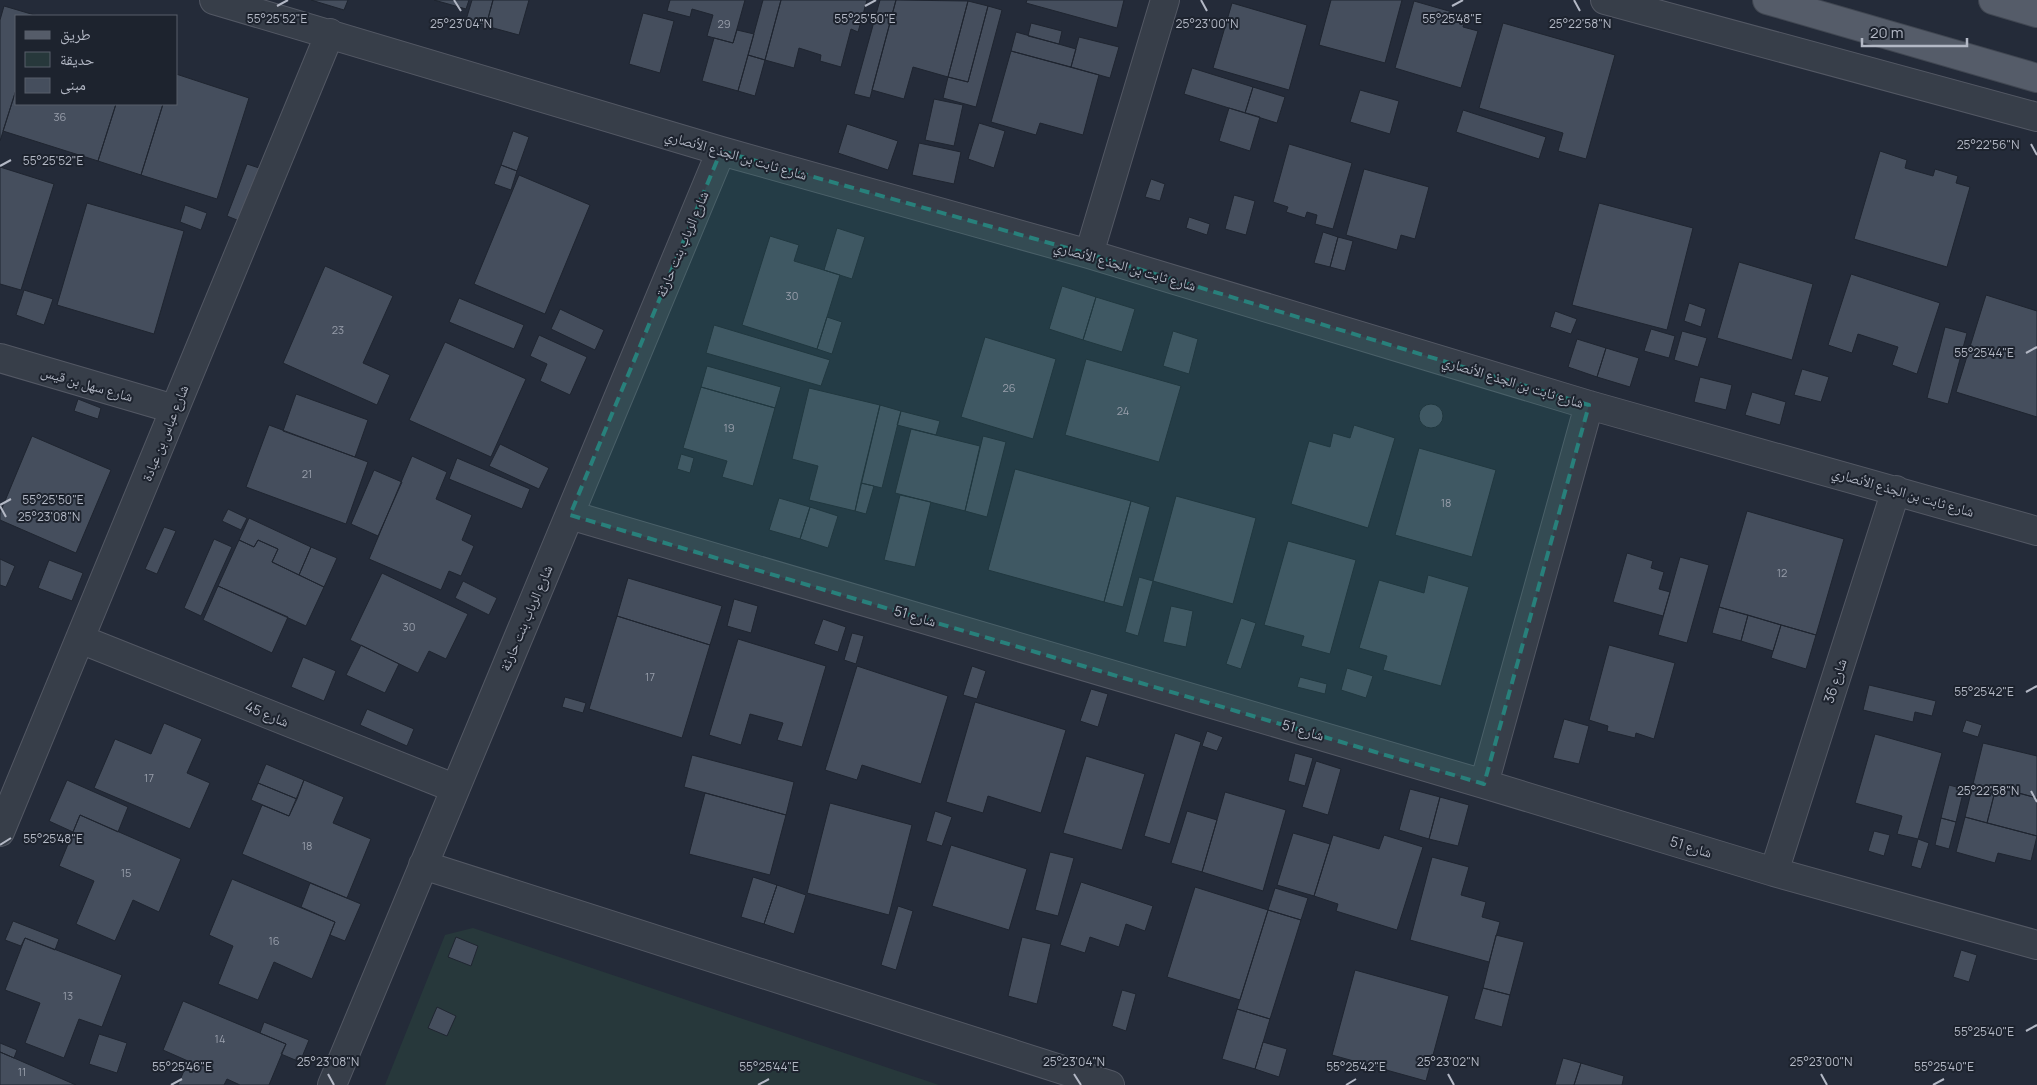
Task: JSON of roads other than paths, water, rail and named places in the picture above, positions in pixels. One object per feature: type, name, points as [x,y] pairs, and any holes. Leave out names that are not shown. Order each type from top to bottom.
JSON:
[{"type":"main road","points":[[1767,0],[2037,78]]},
{"type":"main road","points":[[1993,0],[2037,13]]},
{"type":"street","name":"شارع ثابت بن الجذع الأنصاري","points":[[214,0],[721,151],[1089,254],[1589,405],[2037,531]]},
{"type":"street","points":[[1089,254],[1165,0]]},
{"type":"street","points":[[1604,0],[2037,117]]},
{"type":"street","name":"شارع عباس بن عبادة","points":[[0,832],[330,33]]},
{"type":"street","name":"شارع الرباب بنت حارثة","points":[[332,1085],[454,788],[721,151]]},
{"type":"street","name":"شارع سهل بن قيس","points":[[0,358],[174,410]]},
{"type":"street","points":[[1484,784],[1589,405]]},
{"type":"street","name":"شارع 36","points":[[1774,872],[1896,490]]},
{"type":"street","name":"شارع 51","points":[[570,514],[1484,784],[1774,872],[2037,945]]},
{"type":"street","name":"شارع 45","points":[[80,639],[454,788]]},
{"type":"street","points":[[423,865],[1110,1085]]}]
